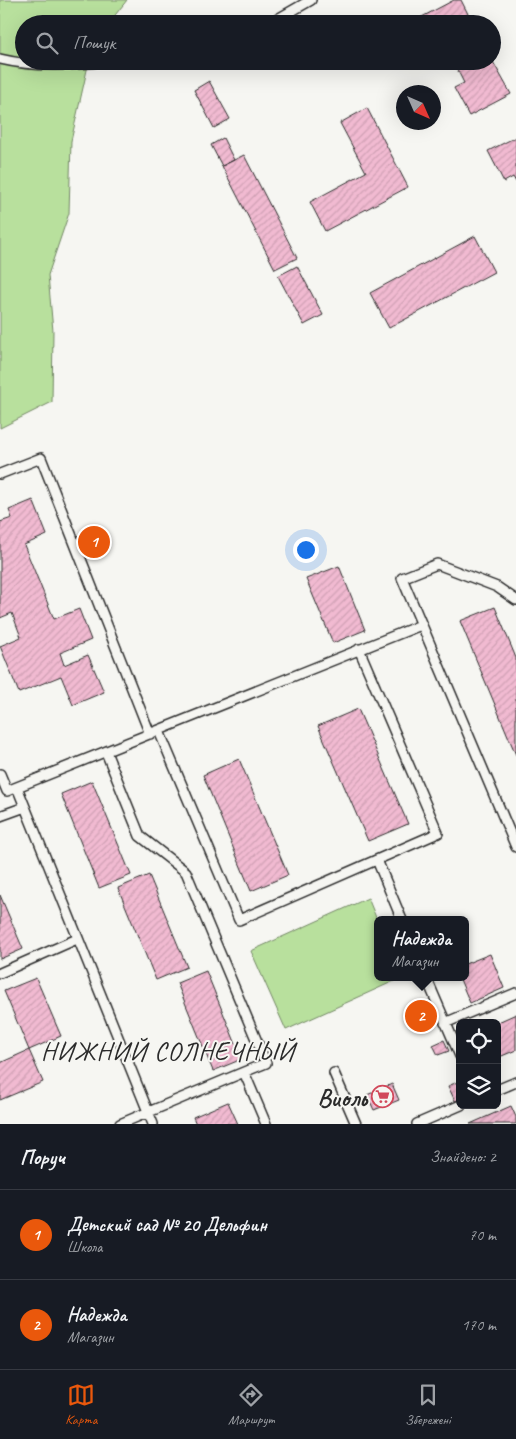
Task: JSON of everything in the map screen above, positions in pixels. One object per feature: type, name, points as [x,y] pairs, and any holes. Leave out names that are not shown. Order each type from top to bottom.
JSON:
[{"type":"lane","points":[[285,15],[311,0]]},
{"type":"lane","points":[[0,59],[15,61]]},
{"type":"lane","points":[[0,474],[41,458],[154,733],[239,920],[438,833],[359,649]]},
{"type":"lane","points":[[516,600],[497,587],[438,564],[402,578],[516,847]]},
{"type":"lane","points":[[0,774],[7,791],[421,625]]},
{"type":"lane","points":[[106,752],[140,836],[186,872],[266,1062],[120,1124]]},
{"type":"lane","points":[[17,787],[152,1124]]},
{"type":"lane","points":[[0,816],[25,807]]},
{"type":"lane","points":[[377,860],[400,916]]},
{"type":"lane","points":[[0,972],[77,939]]},
{"type":"lane","points":[[428,981],[456,1047]]},
{"type":"lane","points":[[445,1023],[516,993]]},
{"type":"lane","points":[[244,1072],[266,1124]]},
{"type":"lane","points":[[334,1073],[356,1124]]},
{"type":"lane","points":[[501,1088],[516,1082]]},
{"type":"lane","points":[[417,1124],[456,1107]]},
{"type":"green space","points":[[0,0],[127,0],[115,15],[15,15],[15,70],[87,70],[71,141],[69,213],[48,275],[53,331],[52,402],[0,428]]},
{"type":"green space","points":[[368,898],[375,916],[374,981],[394,981],[286,1030],[251,951]]},
{"type":"building","points":[[454,0],[461,0],[468,15],[426,15]]},
{"type":"building","points":[[458,70],[498,70],[511,94],[469,116],[454,88],[464,83]]},
{"type":"building","points":[[209,81],[230,119],[214,128],[194,90]]},
{"type":"building","points":[[367,108],[408,187],[325,231],[310,202],[366,172],[340,123]]},
{"type":"building","points":[[516,137],[516,182],[513,177],[504,182],[488,151]]},
{"type":"building","points":[[223,138],[234,160],[222,166],[211,145]]},
{"type":"building","points":[[244,155],[297,258],[275,269],[222,166]]},
{"type":"building","points":[[475,236],[494,272],[389,328],[370,293]]},
{"type":"building","points":[[297,266],[323,315],[304,325],[278,276]]},
{"type":"building","points":[[33,500],[47,535],[24,545],[54,619],[79,609],[91,640],[60,653],[64,665],[88,655],[104,692],[73,705],[61,676],[19,693],[0,646],[21,637],[12,613],[0,618],[0,522],[12,518],[9,510]]},
{"type":"building","points":[[339,566],[365,630],[333,643],[306,579]]},
{"type":"building","points":[[495,607],[516,658],[516,755],[460,621]]},
{"type":"building","points":[[358,709],[408,824],[368,841],[318,726]]},
{"type":"building","points":[[239,759],[288,875],[251,891],[203,775]]},
{"type":"building","points":[[92,781],[131,875],[99,888],[61,794]]},
{"type":"building","points":[[149,875],[187,967],[156,980],[118,888]]},
{"type":"building","points":[[0,895],[23,949],[0,959]]},
{"type":"building","points":[[490,954],[504,988],[470,1003],[461,981],[469,981],[469,962]]},
{"type":"building","points":[[206,971],[242,1059],[213,1071],[177,983]]},
{"type":"building","points":[[36,978],[61,1036],[29,1050],[4,991]]},
{"type":"building","points":[[427,1006],[433,1018],[415,1026],[410,1014]]},
{"type":"building","points":[[516,1014],[516,1050],[501,1056],[501,1021]]},
{"type":"building","points":[[444,1040],[449,1051],[438,1055],[433,1045]]},
{"type":"building","points":[[29,1050],[43,1082],[0,1100],[0,1063]]},
{"type":"building","points":[[456,1083],[456,1101],[455,1101],[448,1086]]},
{"type":"building","name":"Виоль","points":[[392,1084],[399,1100],[374,1110],[367,1095]]},
{"type":"building","points":[[228,1102],[238,1124],[196,1124],[193,1117]]},
{"type":"building","points":[[511,1106],[516,1117],[516,1124],[470,1124]]},
{"type":"place","name":"Детский сад № 20 Дельфин","points":[[94,542]]},
{"type":"place","name":"Надежда","points":[[421,1016]]},
{"type":"place","name":"Виоль","points":[[383,1097]]},
{"type":"district","name":"НИЖНИЙ СОЛНЕЧНЫЙ","points":[[168,1051]]}]
